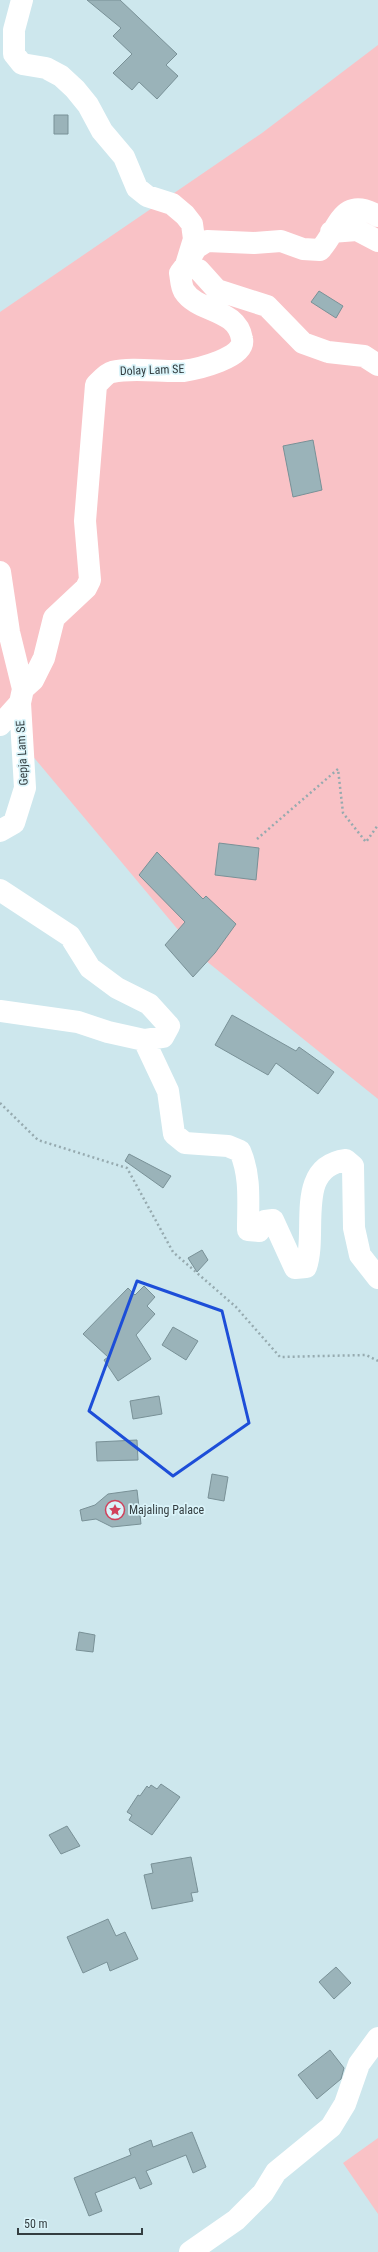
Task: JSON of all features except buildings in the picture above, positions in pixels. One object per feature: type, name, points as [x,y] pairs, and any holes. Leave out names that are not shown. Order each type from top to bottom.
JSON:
[{"type":"street","points":[[22,0],[14,30],[14,54],[22,64],[46,68],[61,76],[75,89],[88,105],[102,131],[124,157],[137,188],[147,196],[172,204],[185,215],[192,224],[194,239],[186,265]]},
{"type":"street","points":[[186,265],[196,248],[207,241],[254,243],[280,241],[303,249],[320,250],[342,216],[354,209],[378,216]]},
{"type":"street","points":[[331,232],[357,230],[378,241]]},
{"type":"street","points":[[186,265],[199,270],[217,290],[266,306],[303,343],[328,352],[364,356],[378,365]]},
{"type":"street","name":"Dolay Lam SE","points":[[0,726],[33,680],[44,658],[54,618],[86,588],[90,580],[85,521],[96,385],[111,372],[184,370],[231,357],[240,350],[243,341],[242,336],[232,320],[189,297],[183,290],[180,273],[186,265]]},
{"type":"street","points":[[0,572],[21,696]]},
{"type":"street","name":"Gepja Lam SE","points":[[0,831],[14,823],[25,788],[21,696]]},
{"type":"street","points":[[0,890],[70,936],[90,968],[117,988],[149,1004],[170,1026],[163,1037],[144,1040],[108,1032],[78,1022],[0,1011]]},
{"type":"street","points":[[144,1040],[168,1091],[174,1134],[185,1143],[228,1146],[240,1150],[246,1165],[249,1188],[248,1230],[259,1232],[265,1221],[273,1220],[296,1268],[306,1267],[310,1254],[312,1188],[321,1170],[335,1161],[346,1160],[354,1166],[354,1228],[360,1255],[378,1278]]},
{"type":"street","points":[[190,2252],[236,2220],[263,2193],[276,2172],[331,2127],[345,2104],[359,2064],[378,2038]]},
{"type":"path","points":[[257,839],[338,770],[343,813],[366,842],[378,826]]},
{"type":"path","points":[[0,1102],[38,1140],[127,1168],[173,1252],[236,1307],[280,1357],[366,1355],[378,1361]]},
{"type":"highlighted area","points":[[137,1281],[222,1311],[249,1423],[173,1476],[89,1411]]},
{"type":"shaded area","points":[[378,45],[378,1099],[200,956],[0,717],[0,312],[262,133]]},
{"type":"shaded area","points":[[378,2138],[378,2214],[343,2163]]},
{"type":"place","name":"Majaling Palace","points":[[115,1510]]}]
